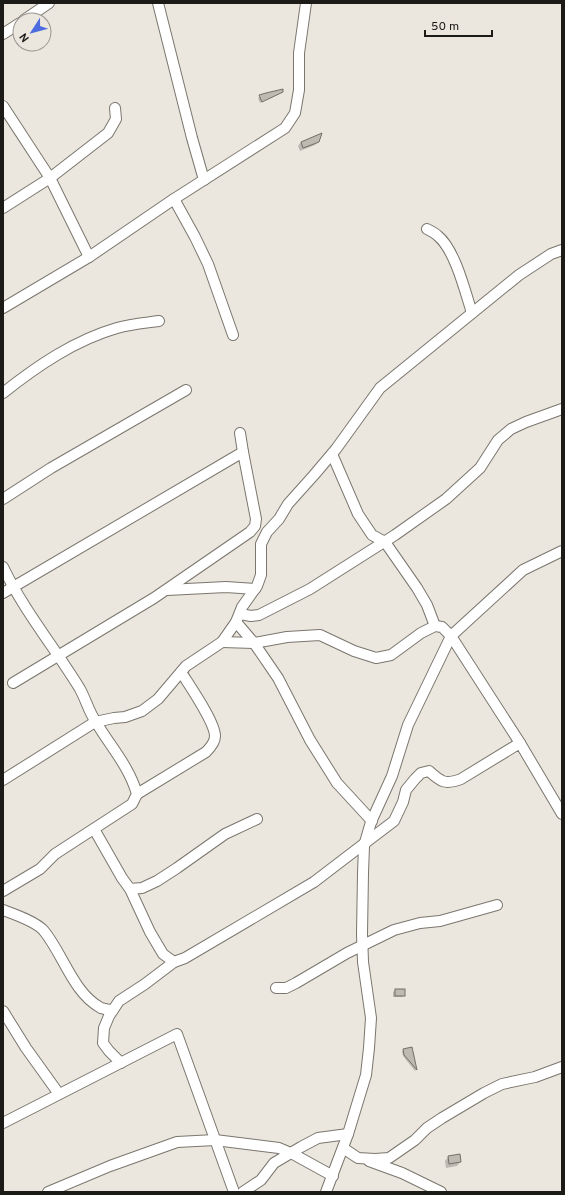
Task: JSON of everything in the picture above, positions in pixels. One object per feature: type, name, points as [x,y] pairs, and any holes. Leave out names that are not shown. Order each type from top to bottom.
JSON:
[{"type":"street","points":[[34,7],[49,3]]},
{"type":"street","points":[[158,3],[204,180]]},
{"type":"street","points":[[3,308],[89,257],[174,199],[286,128],[295,113],[299,90],[299,53],[306,3]]},
{"type":"street","points":[[3,34],[12,28]]},
{"type":"street","points":[[3,106],[50,178],[89,257]]},
{"type":"street","points":[[3,208],[50,178],[108,133],[116,119],[115,108]]},
{"type":"street","points":[[174,199],[208,264],[233,335]]},
{"type":"street","points":[[427,229],[438,236],[448,249],[457,269],[472,312]]},
{"type":"street","points":[[3,780],[95,722],[125,717],[142,711],[158,699],[186,666],[222,642],[238,618],[242,607],[255,589],[262,574],[261,544],[267,532],[279,519],[288,504],[332,454],[380,388],[410,365],[519,274],[551,254],[562,250]]},
{"type":"street","points":[[3,393],[59,354],[89,337],[118,327],[160,321]]},
{"type":"street","points":[[3,499],[52,468],[186,390]]},
{"type":"street","points":[[238,618],[259,615],[310,590],[385,542],[446,499],[480,468],[498,440],[511,429],[562,409]]},
{"type":"street","points":[[13,683],[166,590],[250,532],[255,526],[255,509],[240,433]]},
{"type":"street","points":[[3,593],[244,452]]},
{"type":"street","points":[[332,454],[358,514],[372,536],[385,542],[417,588],[427,605],[435,626]]},
{"type":"street","points":[[255,526],[267,532]]},
{"type":"street","points":[[326,1192],[348,1134],[366,1075],[371,1018],[362,945],[363,872],[365,843],[372,821],[392,776],[408,725],[451,636],[523,570],[562,551]]},
{"type":"street","points":[[3,567],[12,587],[81,690],[95,722],[112,745],[129,774],[137,794]]},
{"type":"street","points":[[166,590],[226,587],[255,589]]},
{"type":"street","points":[[238,618],[278,678],[324,764],[337,783],[372,821]]},
{"type":"street","points":[[222,642],[254,643],[287,637],[320,635],[354,651],[376,658],[390,655],[421,633],[435,626],[442,627],[451,636],[520,743],[562,814]]},
{"type":"street","points":[[3,891],[40,868],[55,854],[132,804],[137,794],[206,752],[212,744],[215,736],[212,724],[181,672]]},
{"type":"street","points":[[120,1063],[103,1043],[104,1028],[109,1016],[119,1001],[174,962],[185,958],[314,882],[394,821],[403,802],[406,790],[421,773],[429,771],[444,782],[452,783],[520,743]]},
{"type":"street","points":[[130,889],[142,888],[156,881],[225,834],[257,819]]},
{"type":"street","points":[[94,829],[122,878],[130,889],[162,954],[174,962]]},
{"type":"street","points":[[276,988],[286,988],[362,945],[400,929],[420,923],[440,921],[497,905]]},
{"type":"street","points":[[3,910],[27,920],[43,930],[87,998],[101,1008],[113,1010]]},
{"type":"street","points":[[3,1011],[22,1043],[59,1094]]},
{"type":"street","points":[[3,1123],[177,1034],[234,1192]]},
{"type":"street","points":[[358,1158],[389,1158],[415,1140],[427,1128],[484,1093],[502,1084],[536,1077],[562,1067]]},
{"type":"street","points":[[243,1192],[261,1180],[274,1163],[318,1138],[348,1134]]},
{"type":"street","points":[[48,1192],[110,1166],[177,1142],[215,1140],[279,1148],[333,1176]]},
{"type":"street","points":[[343,1148],[358,1158],[402,1173],[440,1192]]},
{"type":"building","points":[[283,89],[283,92],[262,102],[259,95],[266,93]]},
{"type":"building","points":[[322,133],[319,142],[303,148],[301,142]]},
{"type":"building","points":[[395,989],[405,989],[405,996],[395,996]]},
{"type":"building","points":[[412,1047],[417,1070],[404,1055],[403,1049]]},
{"type":"building","points":[[460,1154],[461,1162],[449,1164],[448,1156]]}]
